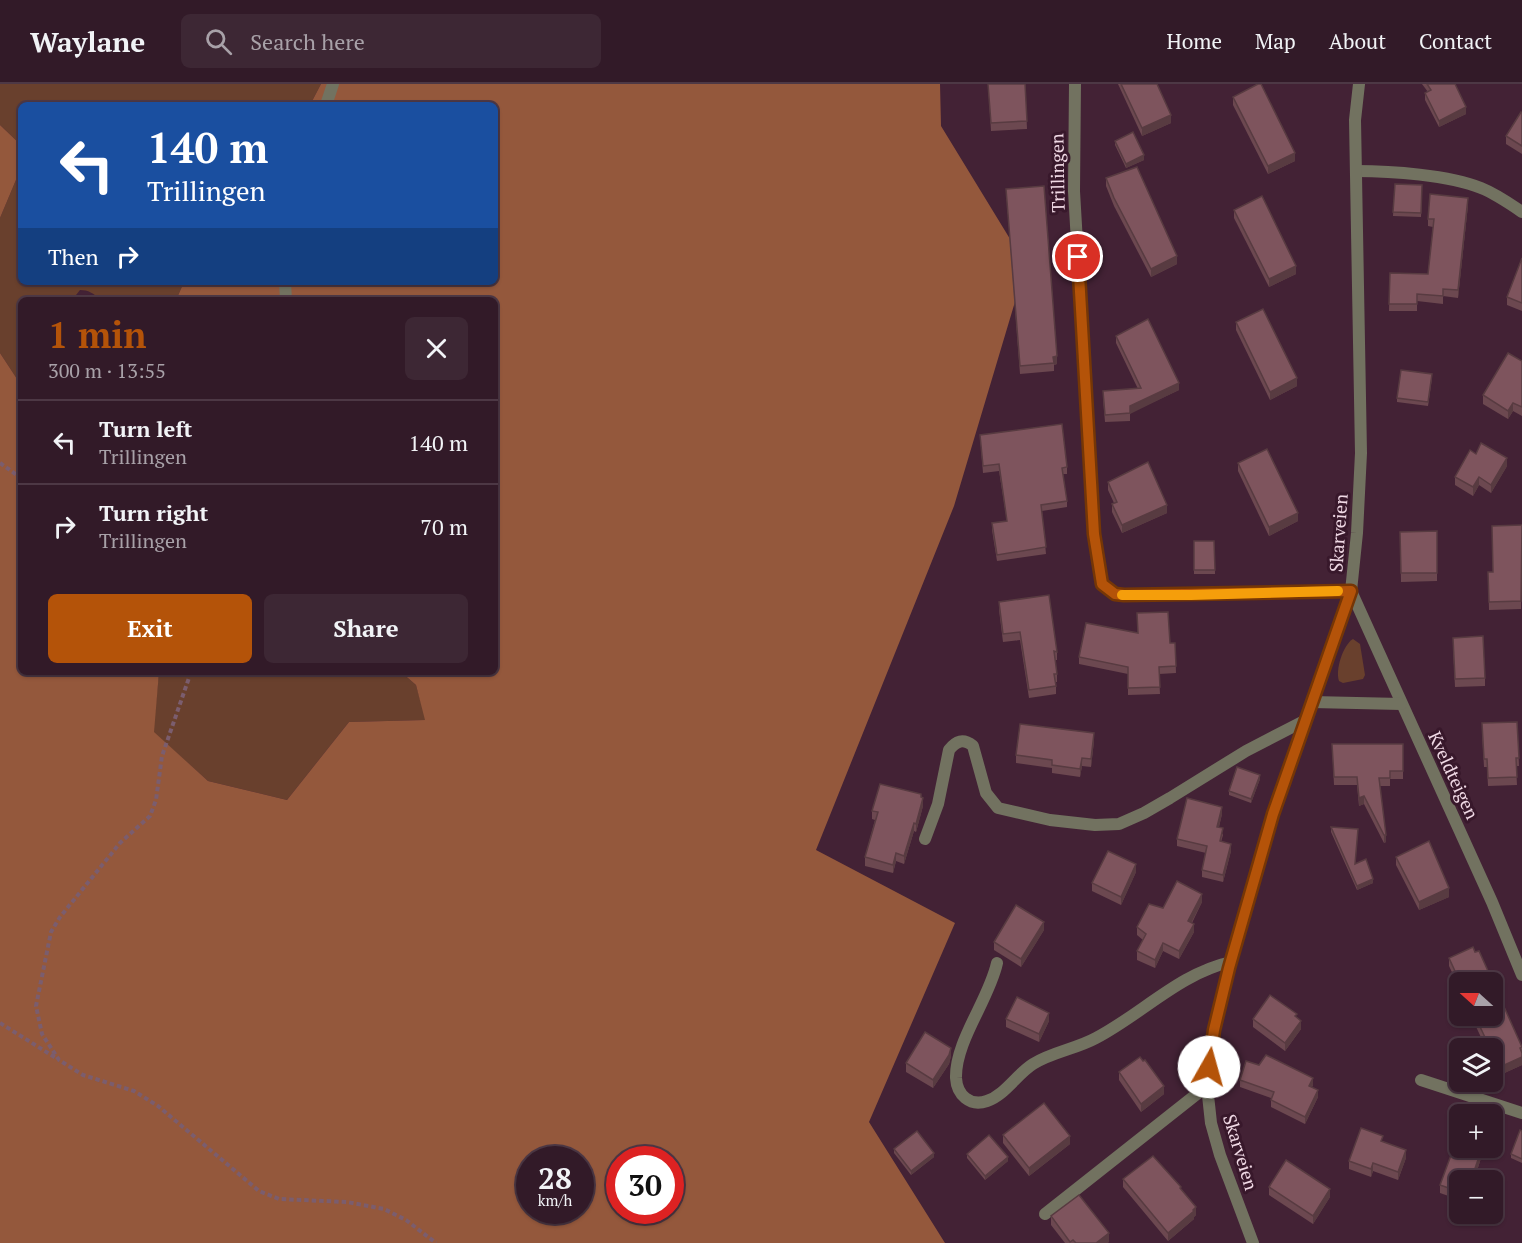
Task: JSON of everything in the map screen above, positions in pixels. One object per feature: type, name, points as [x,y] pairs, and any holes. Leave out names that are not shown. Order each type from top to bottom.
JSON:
[{"type":"street","points":[[327,102],[333,84]]},
{"type":"street","name":"Trillingen","points":[[1075,84],[1075,203],[1094,534],[1102,584],[1115,594],[1124,595],[1351,591]]},
{"type":"street","name":"Skarveien","points":[[1253,1243],[1220,1155],[1211,1123],[1207,1086],[1214,1030],[1273,814],[1351,591],[1357,533],[1360,453],[1355,120],[1359,84]]},
{"type":"street","points":[[1356,171],[1394,172],[1466,184],[1501,198],[1522,212]]},
{"type":"street","name":"Kveldteigen","points":[[1351,591],[1492,902],[1522,975]]},
{"type":"street","points":[[1312,702],[1401,704]]},
{"type":"street","points":[[925,839],[938,804],[949,750],[960,741],[969,742],[973,746],[986,793],[998,808],[1050,820],[1095,825],[1119,824],[1170,798],[1246,751],[1306,720]]},
{"type":"street","points":[[998,963],[993,981],[979,1007],[958,1059],[957,1089],[969,1101],[987,1101],[998,1095],[1034,1064],[1099,1037],[1182,982],[1215,965],[1231,962]]},
{"type":"street","points":[[1421,1080],[1522,1113]]},
{"type":"street","points":[[1045,1214],[1207,1086]]},
{"type":"path","points":[[0,463],[18,476]]},
{"type":"path","points":[[59,1060],[42,1034],[36,1006],[51,932],[60,916],[120,843],[150,816],[156,800],[162,756],[190,675]]},
{"type":"path","points":[[0,1023],[83,1075],[135,1091],[158,1106],[259,1191],[279,1199],[347,1202],[384,1209],[406,1220],[436,1243]]},
{"type":"shaded area","points":[[0,84],[321,84],[312,102],[18,102],[18,142],[0,125]]},
{"type":"shaded area","points":[[321,84],[940,84],[941,126],[1026,265],[954,506],[816,850],[955,923],[869,1122],[945,1243],[0,1243],[0,353],[18,380],[18,675],[159,675],[154,732],[208,781],[287,800],[349,722],[425,720],[416,685],[404,675],[498,675],[498,297],[177,297],[183,285],[498,285],[498,102],[312,102]]},
{"type":"shaded area","points":[[0,125],[18,142],[18,175],[0,218]]},
{"type":"shaded area","points":[[18,175],[18,285],[183,285],[177,297],[97,297],[91,292],[80,290],[74,297],[18,297],[18,380],[0,353],[0,218]]},
{"type":"shaded area","points":[[1353,639],[1360,644],[1365,675],[1363,679],[1343,683],[1339,681],[1339,664],[1343,652]]},
{"type":"shaded area","points":[[159,675],[404,675],[416,685],[426,720],[349,722],[287,800],[208,781],[153,732]]},
{"type":"building","points":[[988,84],[1025,84],[1027,121],[991,123]]},
{"type":"building","points":[[1121,84],[1157,84],[1171,115],[1142,128]]},
{"type":"building","points":[[1261,84],[1295,153],[1268,166],[1233,97]]},
{"type":"building","points":[[1427,84],[1455,84],[1466,107],[1439,121],[1425,93],[1431,90]]},
{"type":"building","points":[[1522,113],[1522,146],[1506,136]]},
{"type":"building","points":[[1133,132],[1144,155],[1126,164],[1115,141]]},
{"type":"building","points":[[1137,167],[1177,256],[1151,269],[1106,178]]},
{"type":"building","points":[[1395,184],[1422,185],[1421,213],[1393,212]]},
{"type":"building","points":[[1044,186],[1057,356],[1053,357],[1054,363],[1020,366],[1006,189]]},
{"type":"building","points":[[1430,194],[1468,198],[1458,290],[1443,289],[1443,296],[1417,294],[1417,304],[1389,304],[1390,273],[1428,274],[1434,219],[1428,219]]},
{"type":"building","points":[[1262,196],[1296,266],[1269,279],[1234,210]]},
{"type":"building","points":[[1522,258],[1522,303],[1507,297]]},
{"type":"building","points":[[1263,309],[1297,378],[1270,392],[1236,322]]},
{"type":"building","points":[[1148,319],[1179,383],[1130,406],[1130,413],[1105,415],[1103,391],[1141,388],[1116,336]]},
{"type":"building","points":[[1508,353],[1522,361],[1522,407],[1513,403],[1508,411],[1483,395]]},
{"type":"building","points":[[1401,370],[1432,374],[1428,402],[1397,398]]},
{"type":"building","points":[[1062,424],[1067,467],[1062,468],[1067,501],[1041,505],[1046,547],[997,555],[992,523],[1007,521],[999,464],[983,466],[980,435]]},
{"type":"building","points":[[1481,443],[1507,458],[1491,485],[1479,477],[1473,487],[1455,477],[1470,450],[1476,454]]},
{"type":"building","points":[[1267,449],[1298,513],[1269,527],[1238,463]]},
{"type":"building","points":[[1148,462],[1167,505],[1122,525],[1112,504],[1117,502],[1108,482]]},
{"type":"building","points":[[1522,525],[1521,601],[1489,602],[1488,572],[1493,572],[1492,526]]},
{"type":"building","points":[[1437,531],[1437,573],[1401,573],[1400,532]]},
{"type":"building","points":[[1194,541],[1214,541],[1215,570],[1194,570]]},
{"type":"building","points":[[1049,595],[1057,652],[1054,651],[1056,686],[1029,690],[1020,632],[1003,634],[999,602]]},
{"type":"building","points":[[1168,612],[1170,643],[1175,643],[1176,666],[1159,667],[1160,687],[1128,688],[1128,667],[1079,657],[1086,623],[1138,633],[1137,613]]},
{"type":"building","points":[[1483,636],[1485,678],[1455,679],[1453,638]]},
{"type":"building","points":[[1517,722],[1519,758],[1516,758],[1517,777],[1488,778],[1487,759],[1484,759],[1482,723]]},
{"type":"building","points":[[1020,724],[1094,733],[1091,759],[1082,758],[1080,769],[1052,765],[1052,760],[1016,755]]},
{"type":"building","points":[[1332,744],[1403,744],[1403,771],[1390,771],[1390,778],[1379,778],[1386,835],[1364,796],[1359,798],[1357,777],[1334,777]]},
{"type":"building","points":[[1237,767],[1260,775],[1251,799],[1229,791]]},
{"type":"building","points":[[880,784],[921,794],[923,798],[904,856],[896,853],[893,865],[865,857],[878,812],[872,811]]},
{"type":"building","points":[[1187,798],[1222,807],[1217,827],[1223,828],[1220,841],[1231,844],[1223,875],[1202,870],[1207,846],[1177,839]]},
{"type":"building","points":[[1331,827],[1358,829],[1355,864],[1366,859],[1373,879],[1357,886]]},
{"type":"building","points":[[1429,841],[1449,888],[1419,902],[1396,857]]},
{"type":"building","points":[[1108,851],[1136,864],[1121,897],[1092,883]]},
{"type":"building","points":[[1177,881],[1202,894],[1188,921],[1194,924],[1179,951],[1163,943],[1155,960],[1137,951],[1146,934],[1137,927],[1149,904],[1163,908]]},
{"type":"building","points":[[1016,905],[1044,922],[1021,959],[994,942]]},
{"type":"building","points":[[1473,947],[1475,952],[1479,951],[1488,972],[1455,972],[1449,958]]},
{"type":"building","points":[[1270,995],[1297,1014],[1295,1016],[1301,1021],[1285,1043],[1253,1019]]},
{"type":"building","points":[[1017,997],[1049,1013],[1039,1034],[1006,1019]]},
{"type":"building","points":[[1503,1005],[1522,1047],[1520,1048],[1522,1057],[1503,1066],[1503,1038],[1485,1038],[1480,1026],[1503,1026]]},
{"type":"building","points":[[925,1032],[951,1048],[933,1080],[906,1063]]},
{"type":"building","points":[[1266,1055],[1313,1078],[1309,1086],[1318,1090],[1305,1117],[1271,1100],[1274,1092],[1240,1080],[1246,1061],[1259,1065]]},
{"type":"building","points":[[1140,1057],[1143,1061],[1145,1060],[1164,1086],[1141,1104],[1119,1072]]},
{"type":"building","points":[[1044,1103],[1070,1136],[1029,1168],[1003,1135]]},
{"type":"building","points":[[1361,1128],[1383,1136],[1381,1141],[1406,1150],[1398,1172],[1373,1163],[1371,1169],[1349,1161]]},
{"type":"building","points":[[1520,1130],[1522,1131],[1522,1159],[1511,1154]]},
{"type":"building","points":[[917,1131],[934,1153],[911,1171],[894,1149]]},
{"type":"building","points":[[989,1135],[1008,1157],[985,1176],[967,1154]]},
{"type":"building","points":[[1153,1156],[1196,1207],[1168,1233],[1123,1179]]},
{"type":"building","points":[[1450,1158],[1479,1158],[1474,1170],[1449,1170],[1449,1188],[1440,1185]]},
{"type":"building","points":[[1286,1160],[1330,1189],[1313,1216],[1269,1187]]},
{"type":"building","points":[[1079,1195],[1109,1233],[1096,1243],[1076,1243],[1073,1240],[1070,1242],[1051,1216]]},
{"type":"slow traffic","points":[[1122,595],[1338,591]]},
{"type":"route","points":[[1078,257],[1094,534],[1102,584],[1115,594],[1124,595],[1351,591],[1273,814],[1229,968],[1214,1030],[1209,1067]]}]
